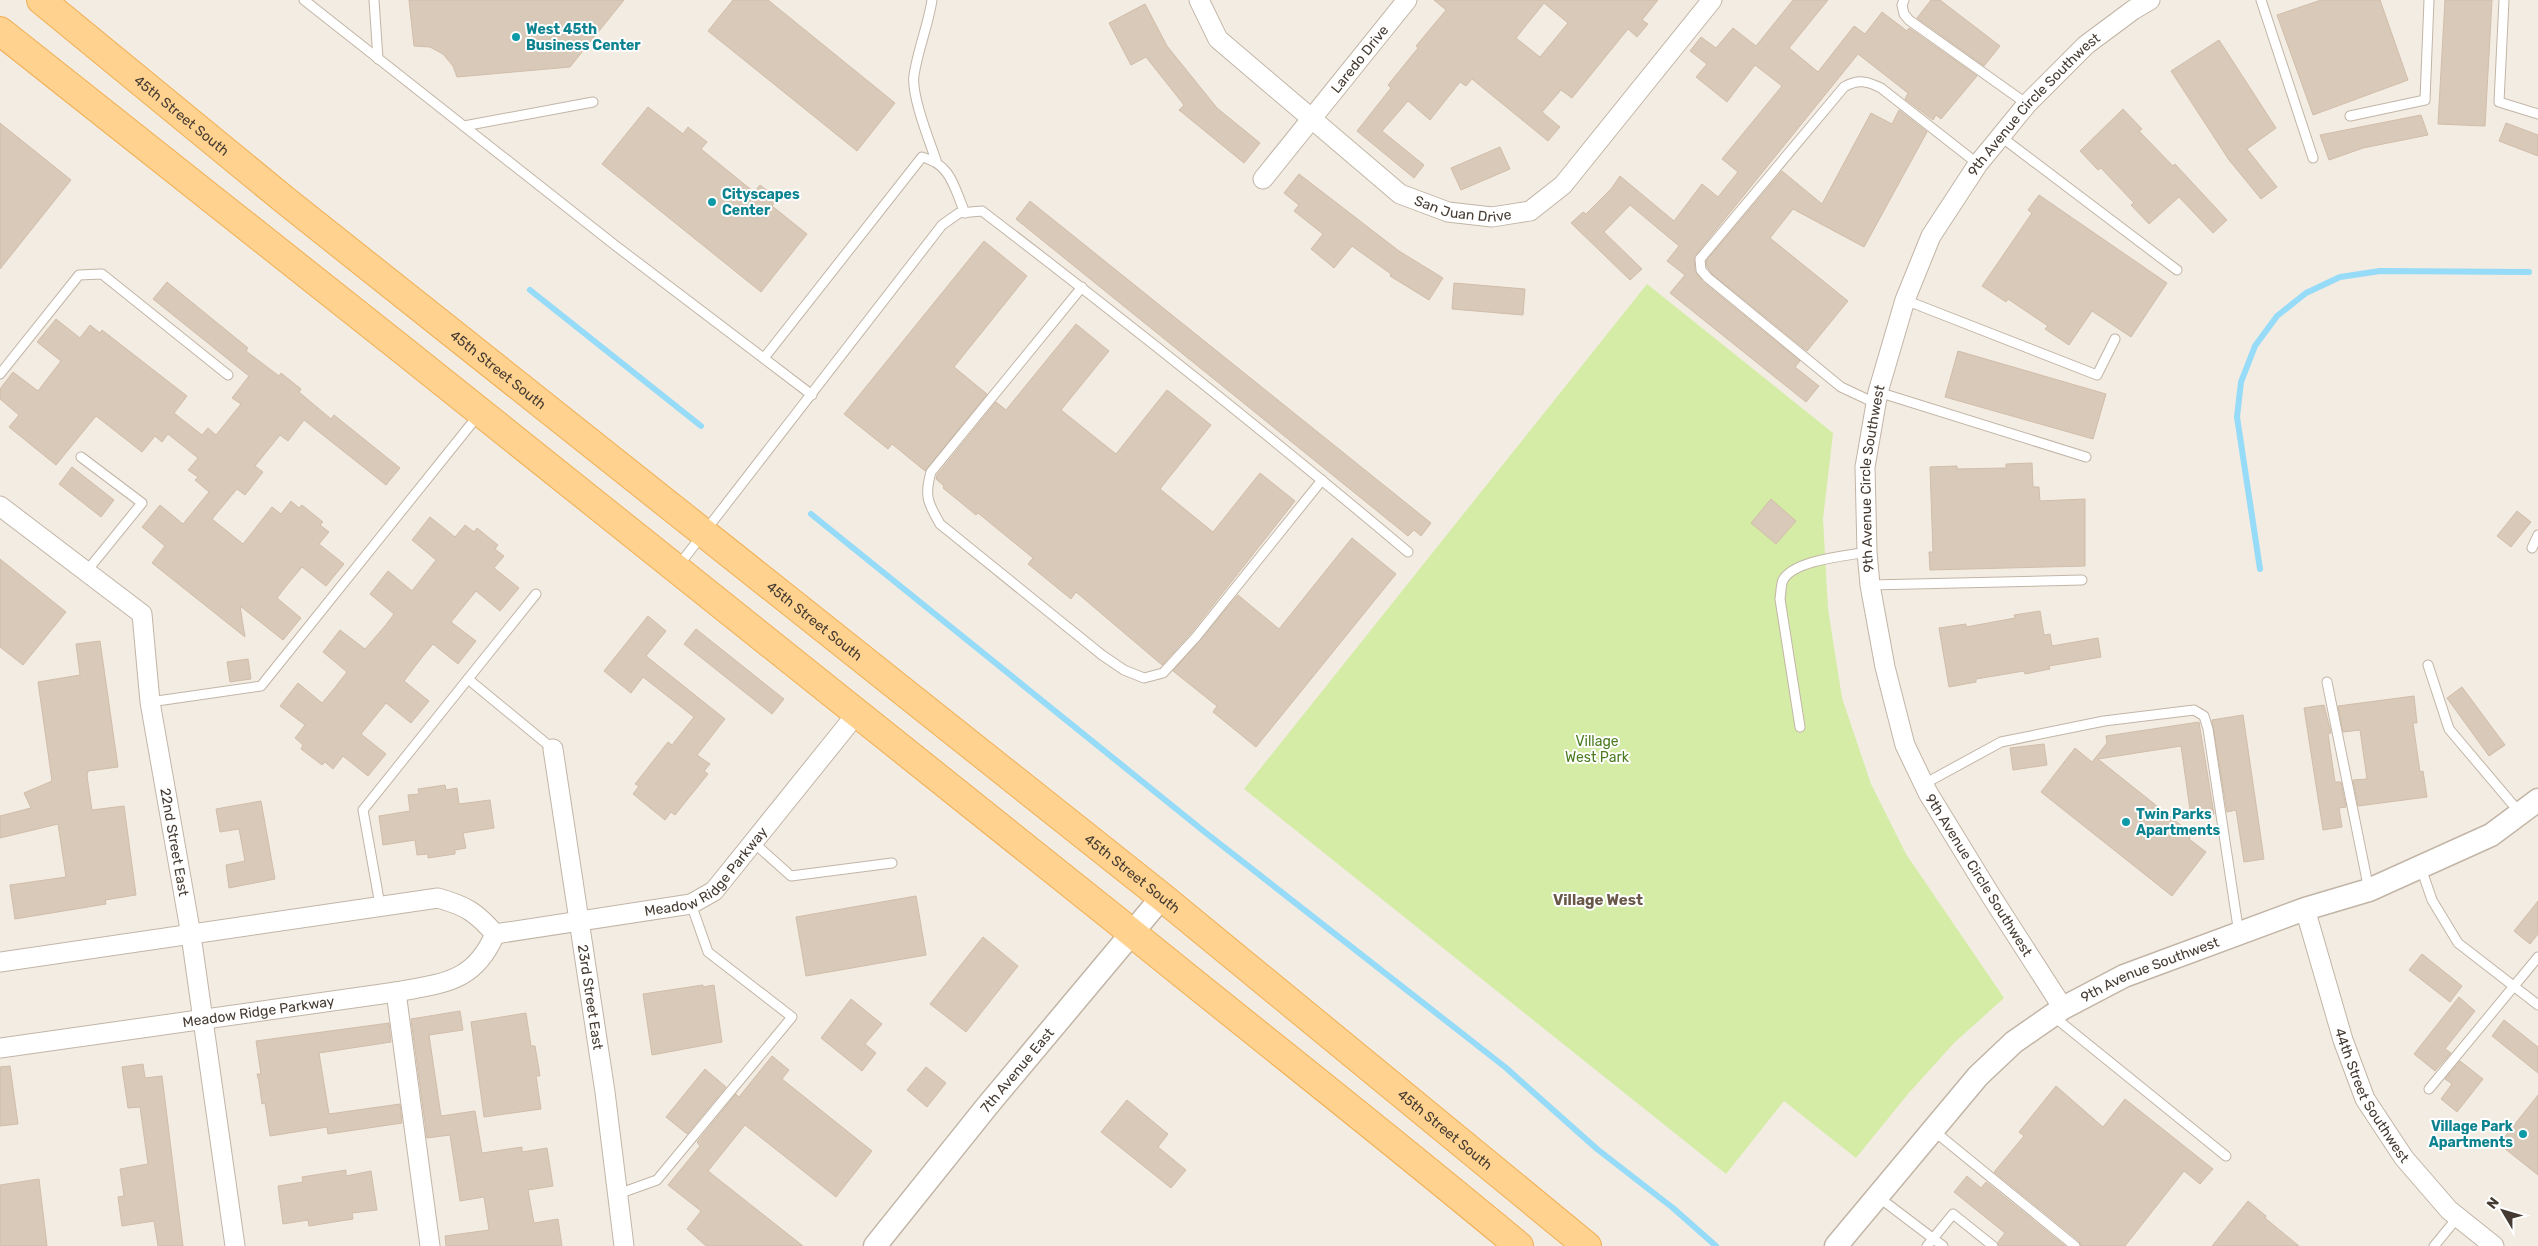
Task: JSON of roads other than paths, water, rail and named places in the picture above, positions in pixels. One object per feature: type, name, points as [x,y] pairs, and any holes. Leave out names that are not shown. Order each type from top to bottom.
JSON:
[{"type":"main road","name":"45th Street South","points":[[40,0],[286,201],[1162,897],[1587,1246]]},
{"type":"main road","points":[[0,31],[858,712],[1423,1166],[1519,1246]]},
{"type":"street","name":"San Juan Drive","points":[[1199,0],[1218,39],[1400,194],[1448,212],[1492,217],[1530,211],[1563,184],[1712,0]]},
{"type":"street","name":"Laredo Drive","points":[[1263,179],[1407,0]]},
{"type":"street","name":"9th Avenue Circle Southwest","points":[[2058,1012],[1924,784],[1905,745],[1885,668],[1870,585],[1867,552],[1865,467],[1877,398],[1905,300],[1931,236],[1978,164],[2027,104],[2086,45],[2133,10],[2150,0]]},
{"type":"street","name":"22nd Street East","points":[[0,506],[142,614],[150,702],[192,934],[235,1246]]},
{"type":"street","name":"Meadow Ridge Parkway","points":[[0,1048],[396,992],[441,983],[467,973],[487,952],[495,934],[691,904],[714,891],[858,712]]},
{"type":"street","name":"23rd Street East","points":[[553,749],[580,921],[624,1246]]},
{"type":"street","name":"9th Avenue Southwest","points":[[1836,1246],[1978,1076],[2014,1042],[2058,1012],[2124,976],[2305,909],[2369,890],[2491,835],[2538,800]]},
{"type":"street","name":"7th Avenue East","points":[[875,1246],[988,1105],[1162,897]]},
{"type":"street","points":[[0,962],[438,898],[462,905],[479,915],[495,934]]},
{"type":"street","name":"44th Street Southwest","points":[[2305,909],[2343,1040],[2365,1099],[2404,1158],[2458,1217],[2494,1246]]},
{"type":"street","points":[[396,992],[430,1246]]},
{"type":"lane","points":[[304,0],[812,395]]},
{"type":"lane","points":[[374,0],[378,59]]},
{"type":"lane","points":[[932,0],[929,23],[914,76],[918,102],[936,160],[947,171],[965,213]]},
{"type":"lane","points":[[1904,0],[1902,5],[1904,14],[1909,20],[2027,104]]},
{"type":"lane","points":[[2260,0],[2313,158]]},
{"type":"lane","points":[[2350,116],[2425,100],[2429,0]]},
{"type":"lane","points":[[2504,0],[2499,102],[2538,114]]},
{"type":"lane","points":[[1978,164],[1881,88],[1866,81],[1853,82],[1844,87],[1700,260],[1701,270],[1715,284],[1841,387],[2086,457]]},
{"type":"lane","points":[[464,126],[593,102]]},
{"type":"lane","points":[[2000,136],[2177,270]]},
{"type":"lane","points":[[764,358],[922,157],[936,160]]},
{"type":"lane","points":[[677,568],[942,225],[959,213],[982,211],[1082,288],[1322,480],[1408,552]]},
{"type":"lane","points":[[0,374],[79,275],[102,274],[228,375]]},
{"type":"lane","points":[[1082,288],[932,472],[925,491],[930,507],[940,524],[1102,655],[1124,670],[1144,678],[1163,673],[1196,637],[1322,480]]},
{"type":"lane","points":[[1905,300],[2098,374],[2115,339]]},
{"type":"lane","points":[[150,702],[260,686],[481,411]]},
{"type":"lane","points":[[81,458],[142,503],[86,572]]},
{"type":"lane","points":[[2532,548],[2538,535]]},
{"type":"lane","points":[[1800,727],[1780,599],[1783,580],[1794,569],[1811,563],[1867,552]]},
{"type":"lane","points":[[1870,585],[2082,580]]},
{"type":"lane","points":[[380,905],[363,810],[536,594]]},
{"type":"lane","points":[[2428,666],[2449,729],[2520,814]]},
{"type":"lane","points":[[468,679],[553,749]]},
{"type":"lane","points":[[2327,682],[2369,890]]},
{"type":"lane","points":[[1924,784],[2001,742],[2104,721],[2194,710],[2204,716],[2208,729],[2239,934]]},
{"type":"lane","points":[[753,842],[791,876],[892,864]]},
{"type":"lane","points":[[2421,867],[2432,900],[2458,943],[2538,1005]]},
{"type":"lane","points":[[618,1194],[658,1180],[792,1017],[708,952],[691,904]]},
{"type":"lane","points":[[2428,1088],[2538,957]]},
{"type":"lane","points":[[2058,1012],[2226,1156]]},
{"type":"lane","points":[[1932,1130],[2075,1246]]},
{"type":"lane","points":[[1877,1195],[1930,1242],[1943,1246]]},
{"type":"lane","points":[[1930,1242],[1953,1214],[1993,1246]]},
{"type":"lane","points":[[2434,1246],[2458,1217]]},
{"type":"waterway","points":[[2260,569],[2237,417],[2241,382],[2255,346],[2277,316],[2306,293],[2340,277],[2380,271],[2529,272]]},
{"type":"waterway","points":[[530,290],[701,426]]},
{"type":"waterway","points":[[811,514],[1206,833],[1505,1067],[1597,1149],[1673,1208],[1716,1246]]},
{"type":"place","name":"West 45th Business Center","points":[[516,37]]},
{"type":"place","name":"Cityscapes Center","points":[[712,202]]},
{"type":"place","name":"Twin Parks Apartments","points":[[2126,822]]},
{"type":"place","name":"Village Park Apartments","points":[[2523,1134]]},
{"type":"district","name":"Village West","points":[[1598,900]]},
{"type":"park label","name":"Village West Park","points":[[1597,750]]}]
